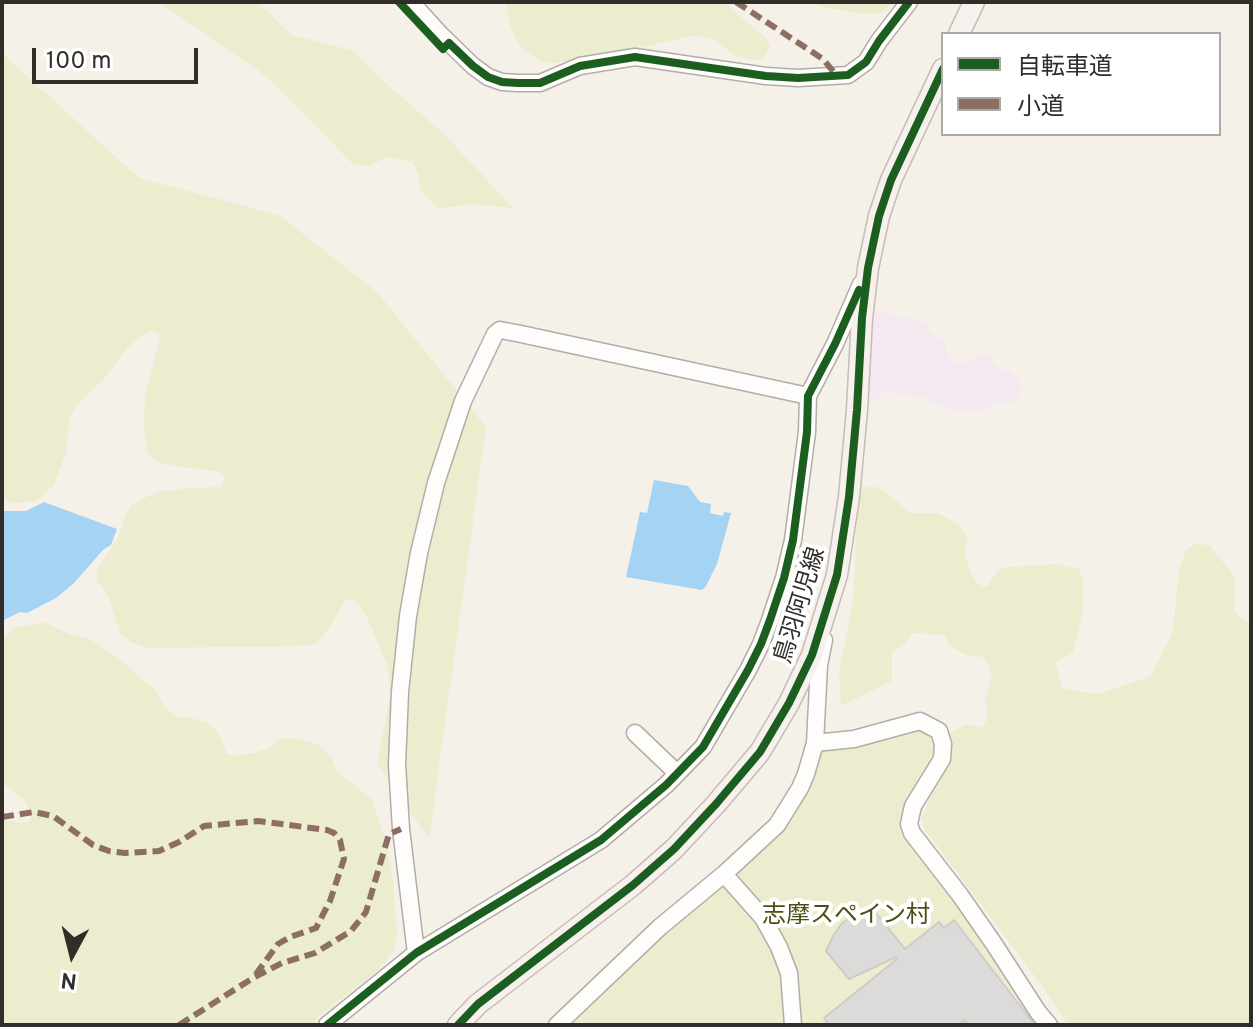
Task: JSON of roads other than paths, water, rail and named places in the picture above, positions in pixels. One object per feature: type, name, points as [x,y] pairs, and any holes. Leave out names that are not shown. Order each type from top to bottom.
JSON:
[{"type":"main road","points":[[960,32],[974,2]]},
{"type":"main road","name":"鳥羽阿児線","points":[[458,1025],[478,1004],[664,858],[760,752],[789,703],[812,655],[837,575],[849,497],[862,318],[879,216],[891,180],[941,73]]},
{"type":"street","points":[[411,2],[473,66],[488,77],[518,83],[540,83],[580,66],[635,57],[766,76],[848,75],[866,62],[909,2]]},
{"type":"street","points":[[330,1024],[416,953],[601,840],[636,812],[703,747],[761,644],[770,620],[793,540],[807,432],[808,396],[868,268]]},
{"type":"street","points":[[416,953],[401,829],[397,764],[408,616],[436,483],[463,401],[495,334],[500,330],[521,334],[808,396]]},
{"type":"street","points":[[557,1025],[660,927],[777,825],[800,788],[815,743],[819,665],[837,575]]},
{"type":"street","points":[[815,743],[854,739],[920,721],[939,731],[943,744],[942,759],[913,806],[909,824],[912,833],[960,895],[1049,1025]]},
{"type":"street","points":[[635,733],[677,773]]},
{"type":"street","points":[[724,874],[763,918],[779,947],[789,973],[793,1025]]},
{"type":"water","points":[[654,480],[688,486],[700,502],[711,504],[710,513],[723,516],[724,512],[731,513],[717,564],[702,590],[626,577],[640,512],[647,513]]},
{"type":"water","points":[[44,502],[117,529],[111,545],[56,598],[27,613],[20,612],[2,621],[2,511],[26,511]]},
{"type":"park label","name":"志摩スペイン村","points":[[846,917]]}]
